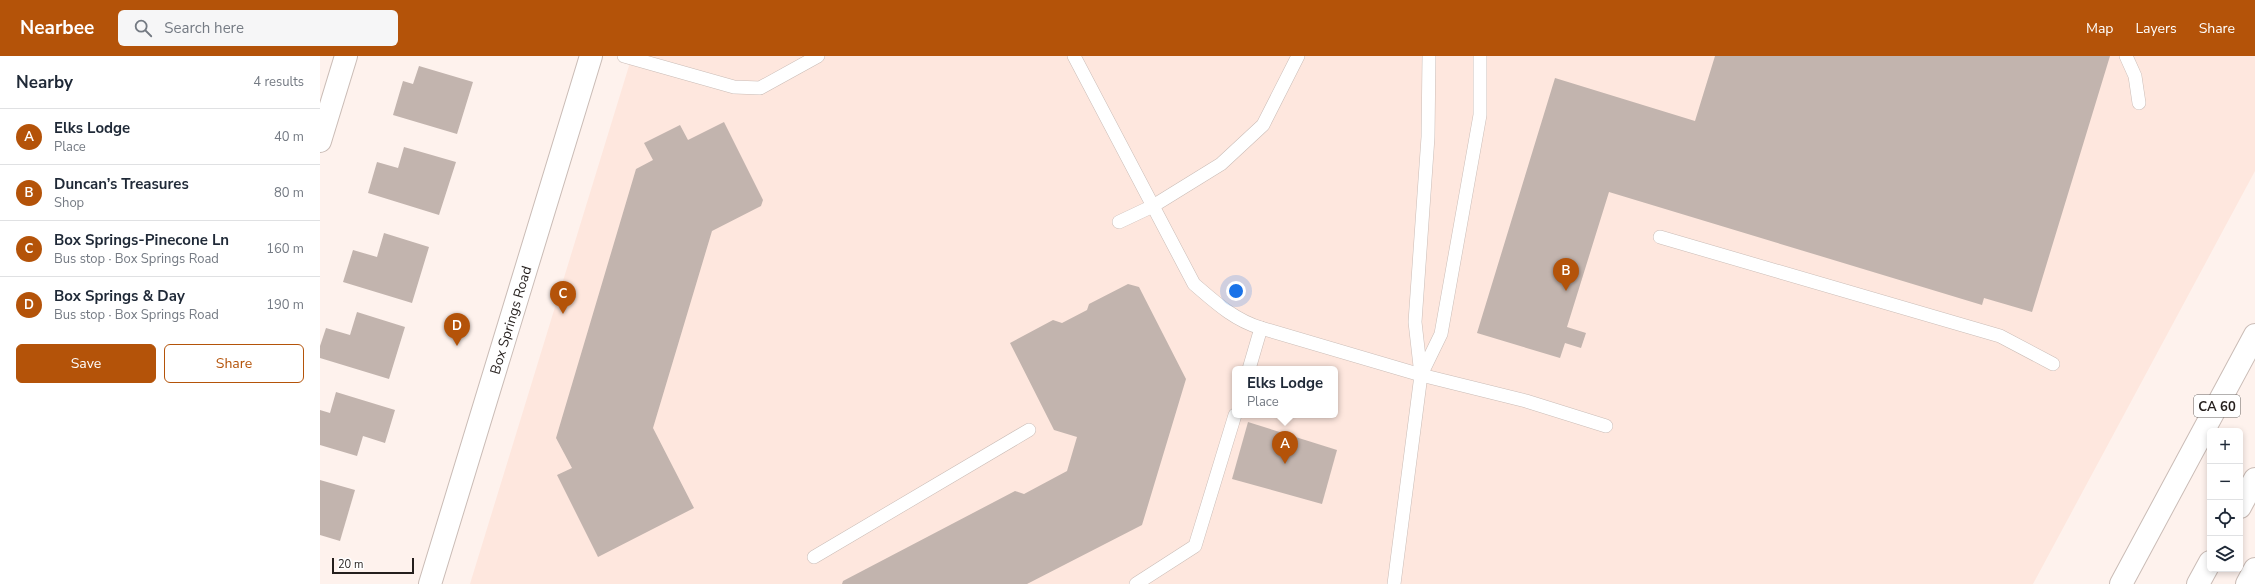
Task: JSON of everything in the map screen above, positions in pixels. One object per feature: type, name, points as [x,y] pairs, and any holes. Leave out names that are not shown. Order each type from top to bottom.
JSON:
[{"type":"main road","points":[[320,141],[346,56]]},
{"type":"main road","name":"Box Springs Road","points":[[430,584],[591,56]]},
{"type":"main road","name":"CA 60","points":[[2121,584],[2255,335]]},
{"type":"main road","points":[[2243,502],[2255,480]]},
{"type":"main road","points":[[2198,584],[2207,568]]},
{"type":"main road","points":[[2247,584],[2255,569]]},
{"type":"lane","points":[[624,56],[734,87],[760,88],[818,56]]},
{"type":"lane","points":[[1074,56],[1194,284],[1223,309],[1250,324],[1261,328],[1421,375],[1526,401],[1606,426]]},
{"type":"lane","points":[[1119,222],[1153,206],[1221,164],[1263,125],[1298,56]]},
{"type":"lane","points":[[1394,584],[1421,375],[1415,322],[1428,137],[1429,56]]},
{"type":"lane","points":[[1421,375],[1441,334],[1480,115],[1480,56]]},
{"type":"lane","points":[[2126,56],[2134,76],[2139,103]]},
{"type":"lane","points":[[1660,237],[2000,336],[2053,364]]},
{"type":"lane","points":[[1250,366],[1261,328]]},
{"type":"lane","points":[[1136,584],[1195,546],[1234,418]]},
{"type":"lane","points":[[814,558],[1029,430]]},
{"type":"shaded area","points":[[632,56],[2255,56],[2255,171],[2033,584],[470,584]]},
{"type":"building","points":[[1715,56],[2110,56],[2032,312],[1984,298],[1982,305],[1609,192],[1567,327],[1586,333],[1581,348],[1565,343],[1560,358],[1477,333],[1555,78],[1695,121]]},
{"type":"building","points":[[419,66],[473,82],[457,134],[393,115],[403,81],[413,84]]},
{"type":"building","points":[[724,122],[763,200],[761,206],[712,231],[653,428],[694,508],[598,557],[557,475],[572,468],[556,438],[636,169],[653,160],[644,143],[680,125],[688,140]]},
{"type":"building","points":[[404,147],[456,162],[439,215],[368,193],[377,162],[398,168]]},
{"type":"building","points":[[384,233],[429,247],[412,303],[343,282],[353,250],[377,257]]},
{"type":"building","points":[[1128,284],[1139,287],[1186,379],[1142,525],[1027,584],[842,584],[843,581],[1015,491],[1024,494],[1067,471],[1077,437],[1054,430],[1010,343],[1053,320],[1062,323],[1087,310],[1089,304]]},
{"type":"building","points":[[357,312],[405,327],[389,379],[320,358],[320,346],[326,328],[350,335]]},
{"type":"building","points":[[336,392],[395,410],[385,443],[363,436],[357,456],[320,445],[320,410],[330,413]]},
{"type":"building","points":[[1248,422],[1337,450],[1322,504],[1232,479]]},
{"type":"building","points":[[320,480],[355,490],[340,541],[320,535]]},
{"type":"place","name":"Duncan’s Treasures","points":[[1566,291]]},
{"type":"place","name":"Box Springs-Pinecone Ln","points":[[563,314]]},
{"type":"place","name":"Box Springs & Day","points":[[457,346]]},
{"type":"place","name":"Elks Lodge","points":[[1285,464]]}]
